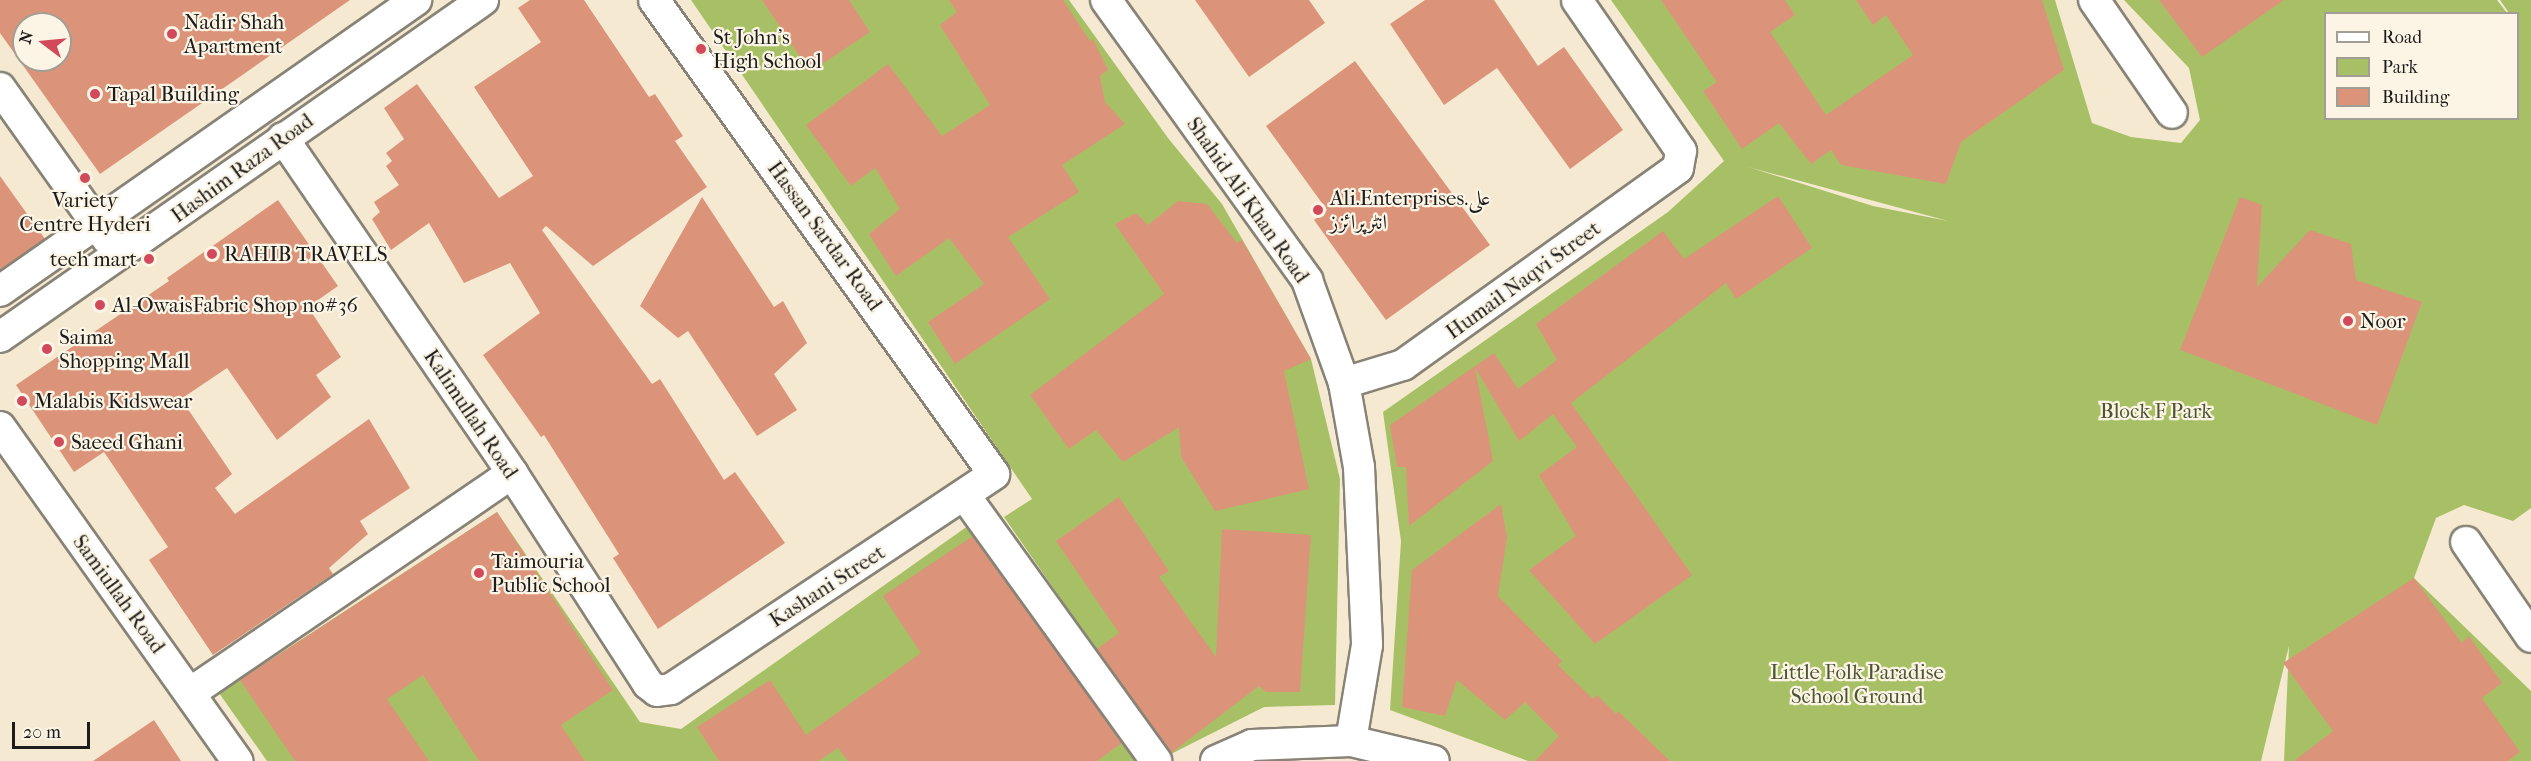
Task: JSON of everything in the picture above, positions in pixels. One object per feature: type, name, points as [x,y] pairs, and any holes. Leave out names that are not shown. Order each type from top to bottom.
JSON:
[{"type":"street","name":"Hashim Raza Road","points":[[0,291],[416,0]]},
{"type":"street","name":"Hashim Raza Road","points":[[0,337],[120,256],[283,138],[483,0]]},
{"type":"street","name":"Hassan Sardar Road","points":[[654,0],[994,474]]},
{"type":"street","name":"Shahid Ali Khan Road","points":[[1106,0],[1307,280],[1344,383],[1359,467],[1367,645],[1351,741]]},
{"type":"street","name":"Humail Naqvi Street","points":[[1344,383],[1403,365],[1678,168],[1681,151],[1577,0]]},
{"type":"street","points":[[2094,0],[2172,113]]},
{"type":"street","points":[[0,88],[120,256]]},
{"type":"street","name":"Kalimullah Road","points":[[283,138],[512,473],[648,684],[657,691]]},
{"type":"street","name":"Samiullah Road","points":[[0,427],[237,761]]},
{"type":"street","points":[[190,693],[512,473]]},
{"type":"street","name":"Kashani Street","points":[[657,691],[671,689],[994,474]]},
{"type":"street","points":[[964,496],[1156,761]]},
{"type":"street","points":[[2466,542],[2531,637]]},
{"type":"street","points":[[1216,761],[1252,745],[1351,741],[1434,761]]},
{"type":"green space","points":[[691,0],[1069,0],[1168,138],[1222,204],[1311,359],[1340,479],[1335,705],[1264,707],[1169,755],[1004,517],[1032,499]]},
{"type":"green space","points":[[1611,0],[2055,0],[2092,123],[2131,137],[2181,143],[2200,120],[2189,68],[2124,0],[2497,0],[2506,12],[2324,12],[2324,120],[2519,120],[2519,12],[2508,12],[2500,0],[2531,0],[2531,508],[2513,521],[2464,505],[2436,518],[2414,578],[2531,691],[2531,761],[2284,761],[2289,646],[2261,761],[1528,761],[1390,710],[1401,541],[1383,412],[1668,212],[1724,161]],"holes":[[[1748,167],[1948,221],[1873,206]]]},
{"type":"green space","points":[[497,512],[640,722],[681,729],[972,523],[1136,761],[267,761],[219,693]]},
{"type":"building","points":[[0,0],[350,0],[100,174],[28,72],[72,72],[72,12],[12,12],[12,50],[0,33]]},
{"type":"building","points":[[530,0],[584,0],[649,97],[655,94],[683,136],[675,141],[707,187],[593,266],[546,226],[542,230],[652,384],[660,379],[724,480],[735,472],[785,543],[658,629],[613,558],[619,554],[544,435],[541,437],[483,355],[540,313],[510,263],[464,283],[429,223],[391,250],[372,219],[380,212],[374,202],[399,185],[386,166],[392,161],[386,153],[404,139],[384,108],[417,84],[499,198],[533,176],[474,87],[541,42],[518,8]]},
{"type":"building","points":[[762,0],[849,0],[870,32],[810,72]]},
{"type":"building","points":[[949,0],[1063,0],[1090,41],[1093,39],[1108,70],[1100,76],[1105,102],[1125,124],[1062,165],[1079,192],[1008,237],[1050,299],[955,364],[928,322],[984,284],[949,238],[896,276],[869,234],[900,209],[875,168],[851,186],[806,125],[888,64],[942,136],[990,105],[940,25],[957,12]]},
{"type":"building","points":[[1195,0],[1309,0],[1325,23],[1249,77]]},
{"type":"building","points":[[1425,0],[1494,0],[1538,66],[1564,47],[1623,130],[1570,169],[1497,68],[1444,105],[1390,24]]},
{"type":"building","points":[[1661,0],[1785,0],[1795,15],[1770,32],[1826,115],[1913,55],[1886,15],[1873,25],[1856,0],[2042,0],[2064,70],[1961,142],[1946,184],[1841,165],[1831,150],[1811,164],[1779,123],[1742,149],[1703,91],[1717,82]]},
{"type":"building","points":[[2159,0],[2284,0],[2202,57]]},
{"type":"building","points":[[1355,61],[1490,245],[1386,320],[1314,220],[1327,210],[1266,126]]},
{"type":"building","points":[[0,176],[45,239],[0,270]]},
{"type":"building","points":[[1778,196],[1812,248],[1736,299],[1726,283],[1571,403],[1692,575],[1595,644],[1529,570],[1576,536],[1539,475],[1577,447],[1553,414],[1519,441],[1475,368],[1493,461],[1409,526],[1406,467],[1397,467],[1390,425],[1494,353],[1518,389],[1557,360],[1536,324],[1663,231],[1684,259]]},
{"type":"building","points":[[702,197],[774,307],[783,301],[807,343],[774,374],[797,410],[757,436],[688,331],[678,338],[640,306]]},
{"type":"building","points":[[2240,197],[2262,205],[2257,287],[2310,230],[2351,244],[2356,280],[2422,302],[2377,425],[2180,350]]},
{"type":"building","points":[[278,200],[338,286],[308,307],[341,357],[316,375],[331,397],[277,440],[227,368],[181,399],[232,474],[215,488],[235,514],[369,419],[410,488],[360,521],[368,534],[329,568],[333,574],[213,655],[149,560],[168,547],[104,452],[74,472],[16,385],[169,281],[167,278]]},
{"type":"building","points":[[1178,201],[1207,204],[1237,243],[1242,240],[1311,359],[1284,371],[1309,489],[1215,511],[1181,457],[1179,427],[1123,462],[1096,430],[1069,449],[1030,395],[1164,294],[1115,224],[1136,213],[1148,225]]},
{"type":"building","points":[[1119,497],[1169,571],[1159,577],[1216,657],[1222,529],[1311,535],[1300,692],[1266,692],[1259,686],[1171,753],[1097,649],[1119,633],[1056,541]]},
{"type":"building","points":[[1501,504],[1507,537],[1498,596],[1562,661],[1558,665],[1593,699],[1597,695],[1616,714],[1618,711],[1670,761],[1535,761],[1559,736],[1525,702],[1505,720],[1457,680],[1445,716],[1402,707],[1412,570]]},
{"type":"building","points":[[497,512],[613,690],[561,725],[585,761],[479,761],[423,675],[387,699],[429,761],[295,761],[240,680]]},
{"type":"building","points":[[973,536],[1122,743],[1097,761],[848,761],[838,748],[818,761],[719,761],[697,727],[770,680],[806,735],[921,653],[883,596]]},
{"type":"building","points":[[2414,578],[2462,643],[2469,636],[2502,683],[2482,698],[2520,752],[2508,761],[2294,761],[2333,731],[2283,663]]},
{"type":"building","points":[[154,720],[181,761],[93,761]]},
{"type":"place","name":"Nadir Shah Apartment","points":[[172,34]]},
{"type":"place","name":"St John's High School","points":[[701,49]]},
{"type":"place","name":"Tapal Building","points":[[95,94]]},
{"type":"place","name":"Variety Centre Hyderi","points":[[85,178]]},
{"type":"place","name":"Ali.Enterprises.علی انٹرپرائزز","points":[[1318,210]]},
{"type":"place","name":"RAHIB TRAVELS","points":[[212,254]]},
{"type":"place","name":"tech mart","points":[[149,259]]},
{"type":"place","name":"Al-OwaisFabric Shop no#36","points":[[100,305]]},
{"type":"place","name":"Noor","points":[[2348,321]]},
{"type":"place","name":"Saima Shopping Mall","points":[[47,349]]},
{"type":"place","name":"Malabis Kidswear","points":[[22,401]]},
{"type":"place","name":"Saeed Ghani","points":[[59,442]]},
{"type":"place","name":"Taimouria Public School","points":[[479,573]]},
{"type":"park label","name":"Block F Park","points":[[2156,411]]},
{"type":"park label","name":"Little Folk Paradise School Ground","points":[[1857,684]]}]
